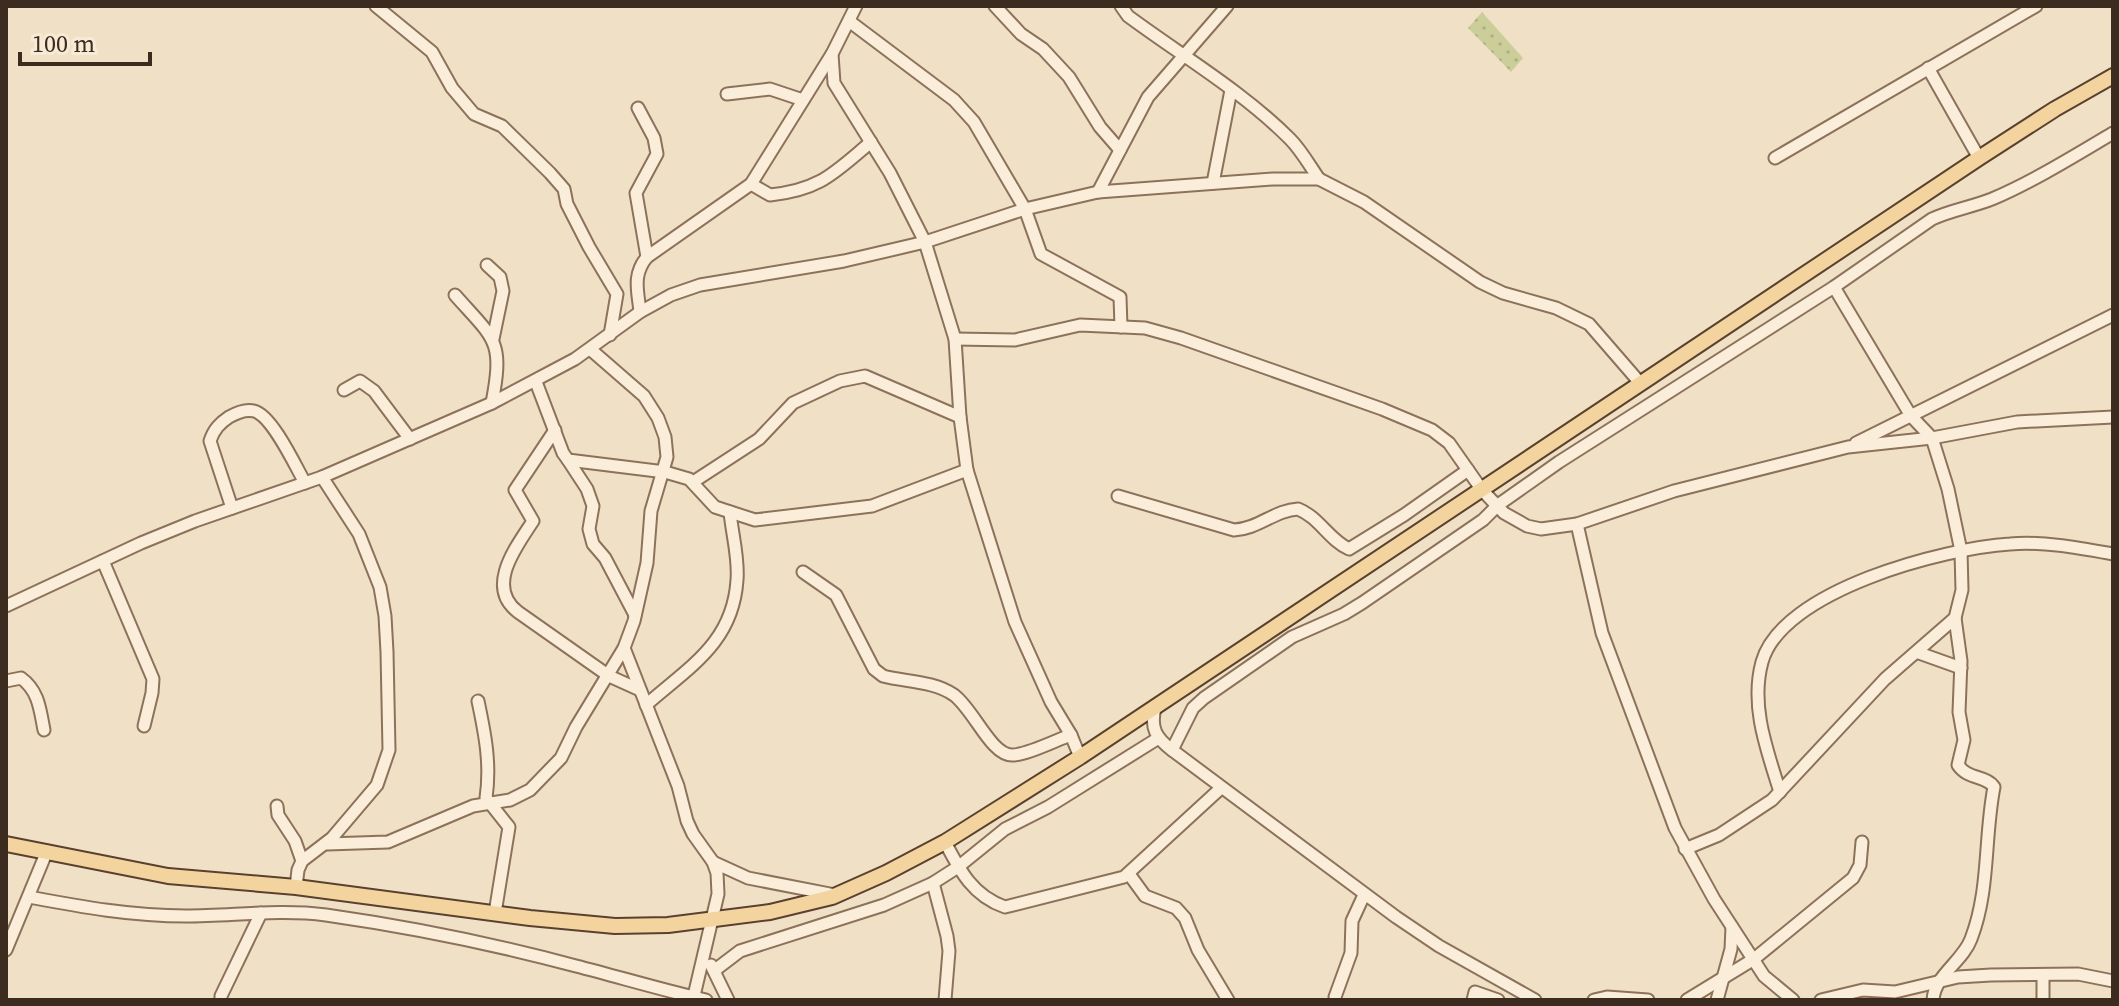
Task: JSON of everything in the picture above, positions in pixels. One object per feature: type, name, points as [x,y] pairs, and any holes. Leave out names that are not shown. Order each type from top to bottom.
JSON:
[{"type":"main road","points":[[6,844],[168,876],[296,887],[615,926],[711,921],[770,912],[836,895],[945,842],[1080,757],[1979,158],[2113,76]]},
{"type":"street","points":[[376,6],[432,52],[452,88],[474,114],[502,126],[564,189],[567,204],[617,294],[610,335]]},
{"type":"street","points":[[640,312],[636,276],[639,266],[647,257],[751,184],[832,54],[856,6]]},
{"type":"street","points":[[995,6],[1069,77],[1100,127],[1120,150]]},
{"type":"street","points":[[1121,6],[1128,16],[1231,90],[1293,141],[1319,179],[1364,202],[1480,282],[1503,293],[1582,318],[1641,384]]},
{"type":"street","points":[[1098,192],[1148,97],[1227,6]]},
{"type":"street","points":[[1775,158],[2036,6]]},
{"type":"street","points":[[849,21],[964,110],[1025,209],[1044,257],[1120,297],[1121,327]]},
{"type":"street","points":[[832,54],[832,72],[837,91],[890,173],[925,242],[955,339],[967,470],[1015,622],[1080,757]]},
{"type":"street","points":[[1928,68],[1979,158]]},
{"type":"street","points":[[727,94],[770,89],[803,100]]},
{"type":"street","points":[[1213,183],[1231,90]]},
{"type":"street","points":[[638,108],[654,138],[657,154],[636,193],[647,257]]},
{"type":"street","points":[[1172,750],[1193,708],[1292,637],[1362,603],[1598,437],[1834,287],[1932,219],[1993,199],[2113,133]]},
{"type":"street","points":[[751,184],[770,195],[812,187],[871,142]]},
{"type":"street","points":[[6,606],[141,543],[322,477],[492,403],[536,382],[590,349],[640,312],[671,295],[700,285],[844,261],[925,242],[1025,209],[1098,192],[1319,179]]},
{"type":"street","points":[[487,265],[500,277],[503,291],[493,339],[498,367],[492,403]]},
{"type":"street","points":[[1834,287],[1911,416],[1932,438],[1948,489],[1961,551],[1962,590],[1955,618],[1961,668],[1959,712],[1964,740],[1958,765],[1968,776],[1990,782],[1994,787],[1986,877],[1976,924],[1967,949],[1939,982],[1933,991],[1933,1000]]},
{"type":"street","points":[[455,295],[493,339]]},
{"type":"street","points":[[1848,447],[2113,315]]},
{"type":"street","points":[[955,339],[1015,340],[1080,325],[1145,328],[1172,336],[1395,414],[1443,437],[1482,490],[1504,513],[1527,526],[1541,529],[1577,524],[1674,491],[1848,447],[1932,438],[2017,422],[2113,417]]},
{"type":"street","points":[[327,844],[388,842],[473,806],[520,796],[551,771],[561,758],[624,648],[647,563],[651,511],[665,472],[666,447],[658,418],[644,396],[590,349]]},
{"type":"street","points":[[693,482],[759,439],[793,403],[851,377],[865,376],[960,417]]},
{"type":"street","points":[[344,390],[356,382],[365,383],[410,439]]},
{"type":"street","points":[[536,382],[563,453],[587,489],[593,506],[589,529],[593,544],[605,558],[635,616]]},
{"type":"street","points":[[232,508],[210,441],[221,422],[235,413],[253,410],[261,414],[271,425],[305,483]]},
{"type":"street","points":[[555,430],[515,490],[533,521],[508,562],[504,591],[509,605],[609,676],[640,690]]},
{"type":"street","points":[[568,460],[665,472],[693,482],[710,504],[755,520],[872,506],[967,470]]},
{"type":"street","points":[[1118,496],[1234,530],[1247,530],[1285,511],[1298,509],[1323,525],[1343,547],[1349,549],[1468,470]]},
{"type":"street","points":[[296,887],[302,861],[327,844],[377,785],[387,760],[389,722],[385,616],[380,587],[359,534],[322,477]]},
{"type":"street","points":[[646,705],[713,646],[723,632],[737,578],[730,512]]},
{"type":"street","points":[[1577,524],[1602,633],[1685,849],[1764,976],[1793,1000]]},
{"type":"street","points":[[1780,792],[1760,726],[1757,694],[1762,663],[1778,633],[1842,588],[1868,576],[1961,551],[2011,543],[2080,548],[2113,554]]},
{"type":"street","points":[[103,561],[153,679],[144,726]]},
{"type":"street","points":[[803,572],[836,595],[874,669],[883,676],[948,691],[976,718],[1001,753],[1015,755],[1071,735]]},
{"type":"street","points":[[1685,849],[1719,835],[1766,805],[1885,679],[1919,653],[1955,618]]},
{"type":"street","points":[[29,897],[134,915],[324,915],[455,938],[578,966],[697,999],[718,884],[713,862],[687,821],[674,773],[624,648]]},
{"type":"street","points":[[1919,653],[1961,668]]},
{"type":"street","points":[[6,681],[21,678],[31,685],[37,696],[44,730]]},
{"type":"street","points":[[478,701],[488,746],[486,798],[509,827],[495,913]]},
{"type":"street","points":[[1155,708],[1153,725],[1157,739],[1364,895],[1439,946],[1535,1000]]},
{"type":"street","points":[[715,970],[740,951],[884,905],[933,883],[1005,829],[1048,807],[1157,739]]},
{"type":"street","points":[[945,842],[968,884],[991,902],[1005,907],[1117,880],[1129,874],[1143,857],[1221,788]]},
{"type":"street","points":[[277,806],[278,815],[295,841],[302,861]]},
{"type":"street","points":[[1687,1000],[1754,959],[1853,878],[1860,865],[1862,842]]},
{"type":"street","points":[[6,950],[47,851]]},
{"type":"street","points":[[713,862],[748,878],[836,895]]},
{"type":"street","points":[[1129,874],[1145,896],[1176,908],[1185,918],[1198,950],[1228,1000]]},
{"type":"street","points":[[933,883],[947,936],[945,1000]]},
{"type":"street","points":[[1335,997],[1351,953],[1352,921],[1364,895]]},
{"type":"street","points":[[221,1000],[261,913]]},
{"type":"street","points":[[1717,1000],[1731,949],[1732,925]]},
{"type":"street","points":[[705,956],[728,1000]]},
{"type":"street","points":[[1821,1000],[1863,990],[1895,992],[1969,977],[2078,974],[2113,981]]},
{"type":"street","points":[[2043,975],[2043,1000]]},
{"type":"street","points":[[1473,1000],[1475,992],[1498,1000]]},
{"type":"street","points":[[1594,1000],[1607,997],[1648,1000]]},
{"type":"green space","points":[[1482,12],[1523,58],[1511,72],[1468,28]]}]
